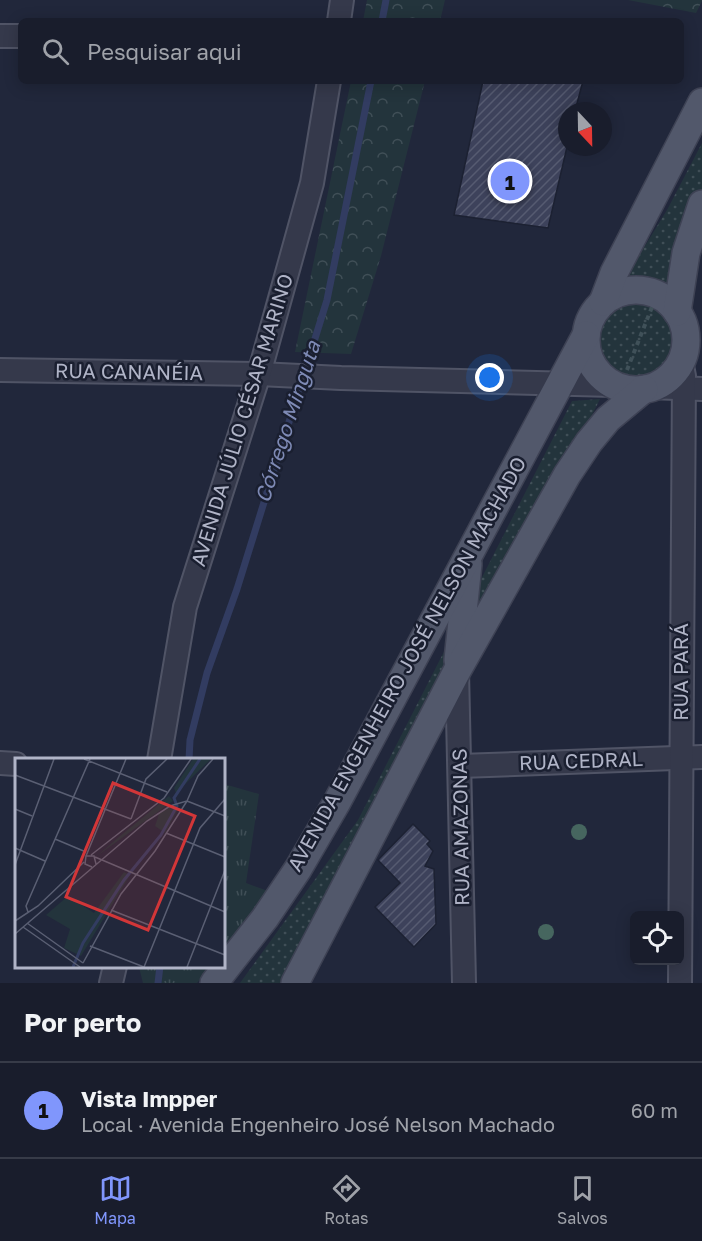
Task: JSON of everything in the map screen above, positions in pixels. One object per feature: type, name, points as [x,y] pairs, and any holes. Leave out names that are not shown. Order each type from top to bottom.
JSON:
[{"type":"main road","points":[[603,302],[614,273],[702,102]]},
{"type":"main road","points":[[677,312],[686,253],[702,204]]},
{"type":"main road","points":[[586,335],[586,350],[601,376],[632,387],[663,381],[674,372],[681,361],[685,349],[683,324],[677,312],[668,302],[656,294],[628,291],[615,294],[603,302]]},
{"type":"main road","name":"AVENIDA ENGENHEIRO JOSÉ NELSON MACHADO","points":[[214,983],[265,918],[337,802],[586,335],[591,317],[603,302]]},
{"type":"main road","points":[[296,983],[457,671],[567,475],[632,387]]},
{"type":"main road","points":[[457,671],[469,551]]},
{"type":"street","points":[[339,18],[342,0]]},
{"type":"street","points":[[0,36],[18,36]]},
{"type":"street","name":"AVENIDA JÚLIO CÉSAR MARINO","points":[[159,758],[185,607],[259,374],[312,183],[328,84]]},
{"type":"street","name":"RUA PARÁ","points":[[680,983],[692,757],[693,389],[681,361]]},
{"type":"street","name":"RUA CANANÉIA","points":[[0,370],[259,374],[693,389]]},
{"type":"street","name":"RUA AMAZONAS","points":[[457,671],[464,983]]},
{"type":"street","name":"RUA CEDRAL","points":[[460,766],[692,757]]},
{"type":"street","points":[[0,763],[15,764]]},
{"type":"street","points":[[111,983],[115,968]]},
{"type":"street","points":[[121,968],[122,983]]},
{"type":"path","points":[[632,387],[647,321],[656,294]]},
{"type":"green space","points":[[367,0],[445,0],[441,18],[364,18]]},
{"type":"green space","points":[[628,0],[702,0],[702,1],[696,13]]},
{"type":"green space","points":[[350,84],[424,84],[381,256],[351,354],[295,352]]},
{"type":"green space","points":[[702,143],[702,192],[674,285],[627,275],[667,210]]},
{"type":"green space","points":[[636,301],[651,304],[664,313],[673,326],[676,341],[673,356],[664,369],[651,378],[636,381],[621,378],[608,369],[599,356],[596,341],[599,326],[608,313],[621,304]]},
{"type":"green space","points":[[600,399],[493,613],[290,983],[240,983],[358,820],[572,401]]},
{"type":"green space","points":[[225,784],[259,794],[246,883],[268,891],[225,947]]},
{"type":"green space","points":[[139,968],[209,968],[197,983],[143,983]]},
{"type":"building","points":[[482,84],[582,84],[577,102],[558,102],[558,156],[565,156],[548,228],[454,215]]},
{"type":"building","points":[[413,824],[430,841],[427,844],[433,851],[425,866],[434,869],[436,924],[414,947],[375,907],[400,883],[378,860]]},
{"type":"waterway","name":"Córrego Minguta","points":[[383,18],[386,0]]},
{"type":"waterway","name":"Córrego Minguta","points":[[189,758],[190,740],[207,673],[237,589],[327,300],[370,84]]},
{"type":"waterway","name":"Córrego Minguta","points":[[158,983],[160,968]]},
{"type":"place","name":"Vista Impper","points":[[510,181]]}]
